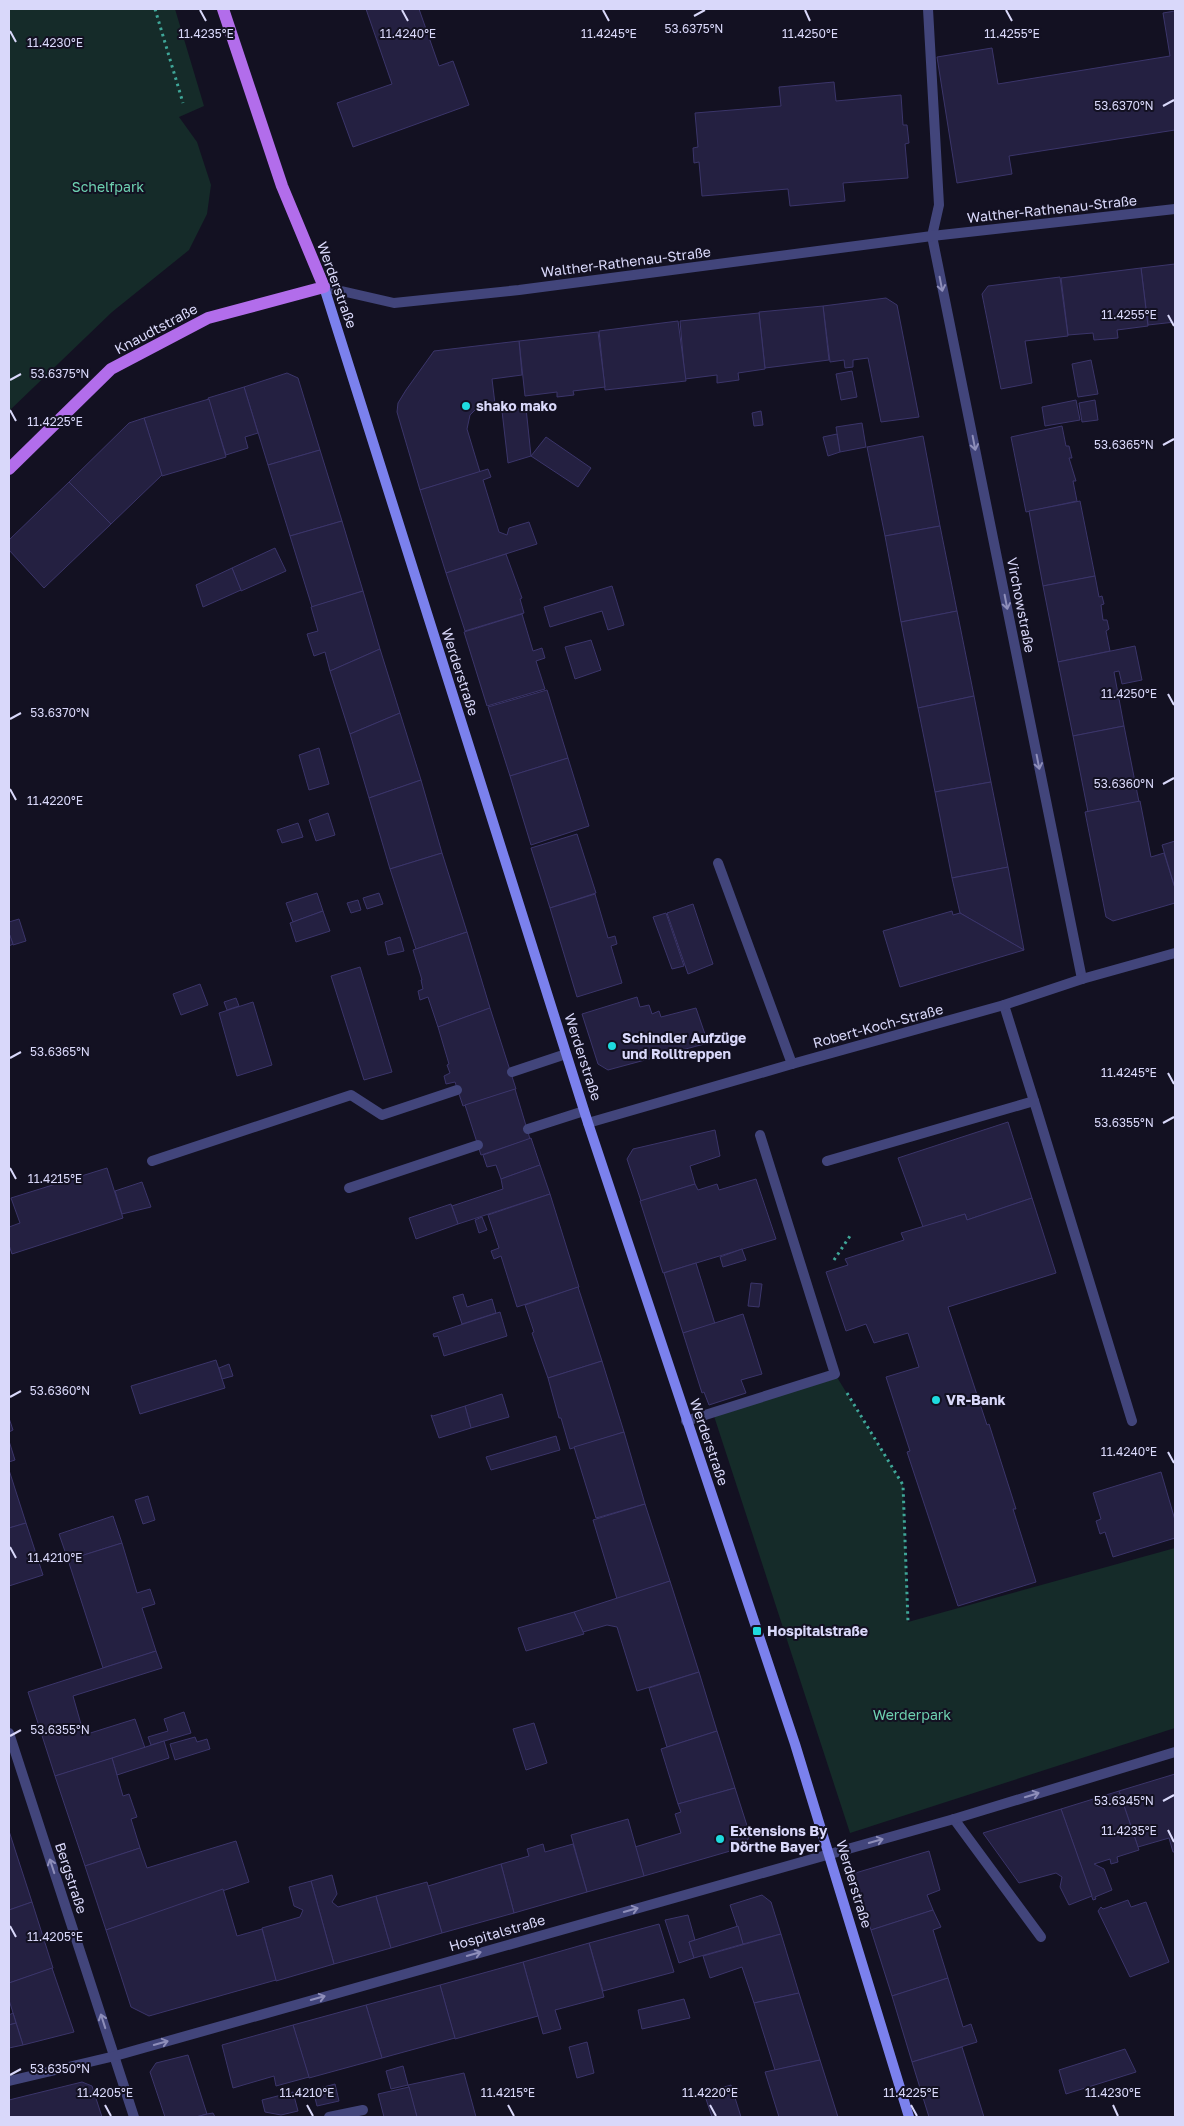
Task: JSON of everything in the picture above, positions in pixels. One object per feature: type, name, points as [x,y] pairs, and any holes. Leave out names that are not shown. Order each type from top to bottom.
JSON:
[{"type":"main road","name":"Werderstraße","points":[[223,9],[282,186],[324,287]]},
{"type":"main road","name":"Knaudtstraße","points":[[9,469],[111,370],[208,318],[324,287]]},
{"type":"street","points":[[928,9],[939,205],[932,236]]},
{"type":"street","name":"Walther-Rathenau-Straße","points":[[324,287],[394,302],[519,290],[932,236],[1175,209]]},
{"type":"street","name":"Virchowstraße","points":[[932,236],[1082,979]]},
{"type":"street","name":"Werderstraße","points":[[324,287],[584,1111],[795,1744],[909,2117]]},
{"type":"street","points":[[718,863],[792,1064]]},
{"type":"street","name":"Robert-Koch-Straße","points":[[588,1123],[1004,1005],[1082,979],[1175,953]]},
{"type":"street","points":[[1004,1005],[1132,1421]]},
{"type":"street","points":[[512,1072],[566,1054]]},
{"type":"street","points":[[152,1161],[351,1095],[382,1115],[457,1090]]},
{"type":"street","points":[[827,1161],[1034,1101]]},
{"type":"street","points":[[528,1129],[584,1111]]},
{"type":"street","points":[[686,1421],[835,1374],[760,1135]]},
{"type":"street","points":[[349,1188],[478,1146]]},
{"type":"street","name":"Bergstraße","points":[[9,1733],[134,2117]]},
{"type":"street","name":"Hospitalstraße","points":[[9,2081],[114,2056],[954,1819],[1175,1752]]},
{"type":"street","points":[[954,1819],[1041,1938]]},
{"type":"street","points":[[329,2117],[363,2110]]},
{"type":"path","points":[[155,9],[183,103]]},
{"type":"path","points":[[834,1260],[850,1236]]},
{"type":"path","points":[[835,1374],[903,1485],[908,1622]]},
{"type":"green space","name":"Schelfpark","points":[[9,9],[175,9],[204,106],[179,117],[197,142],[211,185],[207,214],[189,250],[112,312],[9,411]]},
{"type":"green space","name":"Werderpark","points":[[835,1374],[903,1485],[908,1622],[1175,1548],[1175,1728],[850,1833],[713,1413]]},
{"type":"building","points":[[366,9],[419,9],[439,66],[453,61],[469,105],[353,147],[337,103],[392,84]]},
{"type":"building","points":[[1175,11],[1175,130],[1009,156],[1012,174],[957,183],[937,57],[992,48],[998,84],[1170,56],[1163,13]]},
{"type":"building","points":[[834,82],[836,101],[901,95],[903,125],[907,125],[909,143],[905,144],[908,178],[843,183],[845,201],[790,206],[788,189],[702,196],[699,162],[694,163],[693,148],[698,147],[695,113],[781,106],[779,87]]},
{"type":"building","points":[[1175,264],[1175,322],[1148,325],[1141,268]]},
{"type":"building","points":[[1141,268],[1148,326],[1117,330],[1118,338],[1094,340],[1093,333],[1068,335],[1061,278]]},
{"type":"building","points":[[1060,277],[1068,336],[1025,341],[1032,383],[1001,389],[982,294],[988,286]]},
{"type":"building","points":[[886,298],[897,305],[919,417],[881,422],[868,358],[853,360],[853,367],[845,368],[844,360],[830,362],[823,306]]},
{"type":"building","points":[[823,306],[829,360],[765,368],[759,312]]},
{"type":"building","points":[[759,313],[765,369],[738,373],[739,380],[717,383],[717,375],[685,379],[680,321]]},
{"type":"building","points":[[678,321],[686,381],[605,390],[599,331]]},
{"type":"building","points":[[598,332],[605,387],[573,391],[574,395],[557,397],[557,392],[525,396],[519,341]]},
{"type":"building","points":[[519,341],[522,375],[492,379],[495,404],[479,406],[470,415],[467,429],[480,472],[420,490],[397,412],[398,403],[406,390],[434,351]]},
{"type":"building","points":[[1091,360],[1098,394],[1078,397],[1072,364]]},
{"type":"building","points":[[852,371],[857,397],[841,400],[836,374]]},
{"type":"building","points":[[287,373],[298,378],[320,450],[268,465],[244,387]]},
{"type":"building","points":[[244,387],[258,433],[245,437],[248,448],[226,455],[208,398]]},
{"type":"building","points":[[209,399],[226,457],[162,476],[144,418]]},
{"type":"building","points":[[1076,400],[1080,420],[1045,426],[1042,407]]},
{"type":"building","points":[[1095,400],[1098,420],[1082,422],[1079,403]]},
{"type":"building","points":[[526,408],[531,456],[508,463],[502,411]]},
{"type":"building","points":[[761,411],[763,425],[754,426],[752,413]]},
{"type":"building","points":[[144,418],[162,475],[111,524],[69,482],[129,423]]},
{"type":"building","points":[[862,423],[866,447],[840,452],[836,427]]},
{"type":"building","points":[[1062,426],[1066,446],[1069,446],[1072,458],[1069,458],[1076,481],[1073,481],[1077,501],[1026,512],[1011,437]]},
{"type":"building","points":[[837,434],[840,452],[828,456],[823,437]]},
{"type":"building","points":[[923,436],[940,526],[885,536],[867,447]]},
{"type":"building","points":[[546,437],[591,468],[578,487],[531,456]]},
{"type":"building","points":[[320,450],[342,521],[290,536],[268,465]]},
{"type":"building","points":[[488,469],[491,477],[483,480],[499,532],[507,535],[509,528],[529,522],[537,544],[446,573],[420,490]]},
{"type":"building","points":[[69,482],[111,524],[44,588],[9,550],[9,540]]},
{"type":"building","points":[[1080,501],[1095,576],[1043,586],[1029,511]]},
{"type":"building","points":[[342,521],[363,591],[312,607],[290,536]]},
{"type":"building","points":[[940,526],[957,611],[901,622],[885,536]]},
{"type":"building","points":[[275,548],[286,571],[241,591],[232,568]]},
{"type":"building","points":[[506,554],[522,598],[520,599],[524,613],[465,631],[446,573]]},
{"type":"building","points":[[232,568],[241,590],[203,607],[196,585]]},
{"type":"building","points":[[1095,576],[1099,597],[1102,596],[1104,604],[1101,605],[1103,620],[1107,620],[1109,629],[1106,631],[1110,651],[1058,662],[1043,586]]},
{"type":"building","points":[[612,586],[624,625],[608,630],[602,611],[550,627],[544,607]]},
{"type":"building","points":[[363,591],[380,649],[330,671],[325,652],[314,656],[307,634],[318,631],[311,607]]},
{"type":"building","points":[[957,611],[974,696],[918,708],[901,622]]},
{"type":"building","points":[[522,614],[533,651],[542,648],[545,658],[536,661],[545,689],[487,706],[464,632]]},
{"type":"building","points":[[591,640],[601,670],[575,679],[565,647]]},
{"type":"building","points":[[1135,646],[1142,680],[1122,684],[1119,671],[1114,672],[1124,726],[1073,736],[1058,662]]},
{"type":"building","points":[[380,649],[400,713],[350,734],[330,671]]},
{"type":"building","points":[[547,690],[568,758],[510,776],[488,707]]},
{"type":"building","points":[[974,696],[991,782],[935,792],[918,708]]},
{"type":"building","points":[[400,713],[421,780],[369,798],[350,734]]},
{"type":"building","points":[[1124,726],[1139,802],[1088,812],[1073,736]]},
{"type":"building","points":[[319,748],[329,784],[309,790],[299,755]]},
{"type":"building","points":[[568,758],[589,826],[531,845],[510,776]]},
{"type":"building","points":[[421,780],[442,853],[390,869],[369,798]]},
{"type":"building","points":[[991,782],[1008,867],[952,878],[935,792]]},
{"type":"building","points":[[1140,801],[1151,857],[1164,853],[1175,888],[1175,903],[1113,921],[1106,917],[1085,812]]},
{"type":"building","points":[[328,813],[335,835],[316,841],[309,820]]},
{"type":"building","points":[[298,823],[303,837],[282,843],[277,830]]},
{"type":"building","points":[[577,834],[596,893],[550,908],[531,848]]},
{"type":"building","points":[[1175,841],[1175,888],[1162,845]]},
{"type":"building","points":[[442,853],[467,932],[416,949],[390,869]]},
{"type":"building","points":[[1008,867],[1024,950],[960,913],[952,878]]},
{"type":"building","points":[[317,893],[323,911],[293,922],[286,903]]},
{"type":"building","points":[[379,893],[383,904],[367,909],[363,898]]},
{"type":"building","points":[[595,894],[608,938],[615,936],[617,944],[611,946],[622,983],[577,997],[550,908]]},
{"type":"building","points":[[358,900],[361,910],[351,913],[347,903]]},
{"type":"building","points":[[693,904],[713,964],[688,974],[667,913]]},
{"type":"building","points":[[323,911],[330,931],[296,942],[290,923]]},
{"type":"building","points":[[952,911],[953,915],[960,913],[1024,950],[900,987],[883,931]]},
{"type":"building","points":[[666,913],[684,966],[672,969],[653,917]]},
{"type":"building","points":[[19,919],[26,941],[13,945],[9,933],[9,922]]},
{"type":"building","points":[[467,932],[490,1008],[438,1027],[428,997],[420,1000],[418,991],[423,989],[422,980],[413,950]]},
{"type":"building","points":[[9,933],[13,944],[9,946]]},
{"type":"building","points":[[400,937],[404,951],[388,955],[385,942]]},
{"type":"building","points":[[360,967],[392,1072],[364,1080],[331,976]]},
{"type":"building","points":[[200,984],[208,1005],[181,1015],[173,994]]},
{"type":"building","points":[[637,997],[640,1007],[649,1005],[652,1014],[659,1011],[661,1017],[696,1008],[708,1043],[608,1070],[598,1064],[582,1014]]},
{"type":"building","points":[[236,998],[239,1006],[227,1010],[224,1002]]},
{"type":"building","points":[[253,1002],[272,1065],[237,1076],[219,1013]]},
{"type":"building","points":[[490,1008],[516,1089],[463,1106],[455,1082],[446,1084],[444,1076],[450,1073],[447,1065],[449,1064],[438,1027]]},
{"type":"building","points":[[515,1089],[530,1139],[481,1155],[465,1105]]},
{"type":"building","points":[[1008,1122],[1032,1198],[967,1220],[965,1214],[923,1227],[898,1158]]},
{"type":"building","points":[[715,1130],[720,1156],[690,1166],[695,1184],[641,1201],[627,1159],[633,1149]]},
{"type":"building","points":[[531,1138],[540,1165],[501,1179],[496,1165],[487,1167],[483,1155]]},
{"type":"building","points":[[540,1165],[550,1194],[458,1224],[452,1206],[503,1189],[501,1179]]},
{"type":"building","points":[[107,1168],[123,1218],[12,1254],[9,1245],[9,1227],[20,1223],[11,1198]]},
{"type":"building","points":[[756,1179],[776,1239],[663,1273],[640,1201],[695,1184],[698,1190],[717,1184],[719,1190]]},
{"type":"building","points":[[142,1182],[151,1207],[122,1214],[115,1191]]},
{"type":"building","points":[[550,1194],[579,1287],[517,1307],[501,1256],[494,1259],[491,1251],[499,1248],[488,1215]]},
{"type":"building","name":"VR-Bank","points":[[1032,1198],[1056,1273],[948,1307],[987,1425],[989,1424],[1016,1509],[1013,1509],[1036,1582],[958,1606],[907,1452],[910,1451],[886,1377],[919,1367],[908,1333],[874,1343],[866,1324],[846,1331],[826,1272],[848,1265],[845,1259],[904,1240],[901,1233],[965,1214],[967,1220]]},
{"type":"building","points":[[451,1204],[458,1224],[416,1239],[409,1218]]},
{"type":"building","points":[[482,1217],[487,1230],[479,1233],[475,1220]]},
{"type":"building","points":[[742,1249],[746,1260],[723,1267],[720,1257]]},
{"type":"building","points":[[696,1263],[715,1324],[683,1333],[664,1273]]},
{"type":"building","points":[[751,1283],[762,1284],[759,1307],[748,1306]]},
{"type":"building","points":[[578,1287],[602,1361],[548,1378],[532,1333],[534,1332],[525,1305]]},
{"type":"building","points":[[463,1294],[467,1307],[492,1299],[496,1313],[462,1324],[453,1297]]},
{"type":"building","points":[[500,1312],[507,1336],[444,1356],[438,1336],[434,1337],[433,1334]]},
{"type":"building","points":[[743,1314],[762,1374],[741,1380],[746,1393],[709,1405],[704,1392],[702,1393],[683,1333]]},
{"type":"building","points":[[216,1360],[225,1388],[140,1414],[131,1386]]},
{"type":"building","points":[[602,1361],[624,1432],[570,1449],[548,1378]]},
{"type":"building","points":[[229,1364],[233,1376],[222,1379],[219,1368]]},
{"type":"building","points":[[502,1394],[509,1417],[471,1428],[465,1406]]},
{"type":"building","points":[[465,1406],[471,1428],[439,1438],[431,1415]]},
{"type":"building","points":[[9,1418],[13,1430],[9,1432]]},
{"type":"building","points":[[624,1432],[645,1504],[596,1518],[574,1447]]},
{"type":"building","points":[[556,1436],[560,1450],[491,1470],[486,1457]]},
{"type":"building","points":[[9,1441],[15,1460],[9,1462]]},
{"type":"building","points":[[9,1470],[26,1523],[9,1528]]},
{"type":"building","points":[[1161,1472],[1175,1520],[1175,1538],[1113,1557],[1105,1532],[1100,1534],[1096,1521],[1101,1519],[1093,1493]]},
{"type":"building","points":[[148,1496],[155,1520],[143,1524],[135,1500]]},
{"type":"building","points":[[645,1504],[670,1581],[617,1599],[593,1520]]},
{"type":"building","points":[[113,1516],[122,1543],[68,1560],[59,1534]]},
{"type":"building","points":[[26,1523],[43,1575],[9,1586],[9,1528]]},
{"type":"building","points":[[122,1543],[137,1593],[150,1589],[155,1604],[142,1608],[156,1651],[103,1668],[68,1560]]},
{"type":"building","points":[[670,1581],[699,1672],[637,1691],[617,1627],[607,1625],[583,1632],[574,1612]]},
{"type":"building","points":[[574,1612],[584,1634],[526,1651],[518,1628]]},
{"type":"building","points":[[156,1651],[162,1668],[73,1696],[84,1735],[135,1719],[145,1748],[55,1776],[28,1692]]},
{"type":"building","points":[[699,1672],[717,1731],[667,1747],[649,1688]]},
{"type":"building","points":[[184,1712],[191,1733],[151,1745],[148,1737],[168,1731],[164,1719]]},
{"type":"building","points":[[534,1723],[547,1763],[526,1770],[513,1729]]},
{"type":"building","points":[[717,1731],[735,1788],[678,1804],[661,1749]]},
{"type":"building","points":[[195,1737],[197,1742],[207,1739],[210,1749],[175,1760],[170,1744]]},
{"type":"building","points":[[164,1741],[169,1758],[117,1775],[112,1758]]},
{"type":"building","points":[[112,1758],[123,1796],[129,1794],[137,1817],[131,1819],[140,1848],[85,1866],[55,1776]]},
{"type":"building","points":[[1175,1774],[1175,1852],[1173,1852],[1169,1838],[1138,1847],[1119,1791]]},
{"type":"building","points":[[735,1788],[750,1835],[744,1847],[644,1876],[635,1847],[681,1833],[675,1814],[681,1812],[678,1804]]},
{"type":"building","points":[[1119,1791],[1139,1850],[1117,1857],[1118,1862],[1111,1864],[1110,1859],[1094,1864],[1104,1869],[1112,1890],[1095,1897],[1096,1899],[1093,1900],[1061,1809]]},
{"type":"building","points":[[1061,1809],[1092,1896],[1069,1905],[1060,1887],[1062,1877],[1056,1873],[1019,1883],[983,1833]]},
{"type":"building","points":[[628,1819],[644,1876],[587,1892],[571,1835]]},
{"type":"building","points":[[9,1831],[32,1902],[9,1910]]},
{"type":"building","points":[[236,1841],[249,1882],[106,1930],[85,1866],[140,1848],[147,1868]]},
{"type":"building","points":[[543,1844],[545,1852],[573,1844],[587,1892],[514,1913],[501,1864],[529,1856],[527,1849]]},
{"type":"building","points":[[929,1851],[940,1890],[927,1895],[933,1910],[871,1930],[852,1874]]},
{"type":"building","points":[[501,1864],[514,1913],[442,1933],[428,1886]]},
{"type":"building","points":[[332,1875],[337,1894],[332,1902],[338,1907],[376,1896],[391,1948],[334,1964],[311,1881]]},
{"type":"building","points":[[311,1881],[334,1964],[276,1981],[262,1928],[300,1917],[303,1910],[294,1906],[289,1887]]},
{"type":"building","points":[[427,1882],[442,1933],[391,1948],[376,1896]]},
{"type":"building","points":[[223,1889],[237,1936],[262,1929],[276,1980],[149,2016],[131,2007],[106,1930]]},
{"type":"building","points":[[762,1895],[771,1902],[781,1934],[743,1944],[730,1905]]},
{"type":"building","points":[[1128,1900],[1131,1907],[1146,1902],[1169,1962],[1130,1977],[1098,1911],[1101,1907],[1103,1909]]},
{"type":"building","points":[[32,1902],[53,1968],[9,1983],[9,1910]]},
{"type":"building","points":[[933,1910],[941,1927],[933,1930],[948,1978],[892,1996],[871,1930]]},
{"type":"building","points":[[688,1915],[695,1940],[689,1942],[694,1958],[679,1963],[665,1920]]},
{"type":"building","points":[[659,1924],[674,1972],[603,1991],[589,1943]]},
{"type":"building","points":[[738,1926],[743,1944],[694,1958],[689,1942]]},
{"type":"building","points":[[781,1934],[799,1993],[754,2003],[742,1967],[710,1978],[703,1956]]},
{"type":"building","points":[[589,1943],[604,1997],[555,2010],[561,2029],[543,2034],[523,1962]]},
{"type":"building","points":[[523,1962],[538,2016],[455,2039],[440,1985]]},
{"type":"building","points":[[52,1968],[74,2032],[23,2045],[9,2000],[9,1983]]},
{"type":"building","points":[[948,1978],[963,2027],[971,2024],[977,2042],[912,2062],[892,1996]]},
{"type":"building","points":[[440,1985],[455,2038],[382,2058],[366,2005]]},
{"type":"building","points":[[799,1993],[820,2060],[775,2070],[754,2003]]},
{"type":"building","points":[[684,1999],[690,2018],[642,2029],[638,2010]]},
{"type":"building","points":[[366,2005],[382,2058],[309,2078],[293,2025]]},
{"type":"building","points":[[13,2013],[16,2023],[9,2025],[9,2015]]},
{"type":"building","points":[[16,2023],[23,2045],[9,2048],[9,2025]]},
{"type":"building","points":[[293,2025],[309,2077],[276,2086],[274,2076],[233,2088],[222,2045]]},
{"type":"building","points":[[587,2042],[594,2073],[577,2078],[569,2047]]},
{"type":"building","points":[[962,2047],[984,2117],[929,2117],[912,2062]]},
{"type":"building","points":[[1125,2049],[1136,2072],[1066,2094],[1059,2070]]},
{"type":"building","points":[[188,2055],[207,2114],[196,2117],[165,2117],[150,2072],[156,2063]]},
{"type":"building","points":[[820,2060],[838,2117],[779,2117],[765,2072]]},
{"type":"building","points":[[403,2066],[408,2085],[391,2089],[386,2071]]},
{"type":"building","points":[[464,2073],[476,2117],[417,2117],[408,2085]]},
{"type":"building","points":[[82,2082],[92,2086],[102,2117],[9,2117],[9,2100]]},
{"type":"building","points":[[335,2084],[339,2101],[317,2106],[313,2090]]},
{"type":"building","points":[[731,2085],[741,2117],[712,2117],[704,2093]]},
{"type":"building","points":[[409,2087],[417,2117],[384,2117],[378,2094]]},
{"type":"building","points":[[293,2092],[298,2111],[281,2115],[265,2112],[262,2100]]},
{"type":"building","points":[[213,2113],[215,2117],[196,2117],[207,2114]]},
{"type":"place","name":"shako mako","points":[[466,406]]},
{"type":"place","name":"Schindler Aufzüge und Rolltreppen","points":[[612,1046]]},
{"type":"place","name":"VR-Bank","points":[[936,1400]]},
{"type":"place","name":"Hospitalstraße","points":[[757,1631]]},
{"type":"place","name":"Extensions By Dörthe Bayer","points":[[720,1839]]}]
